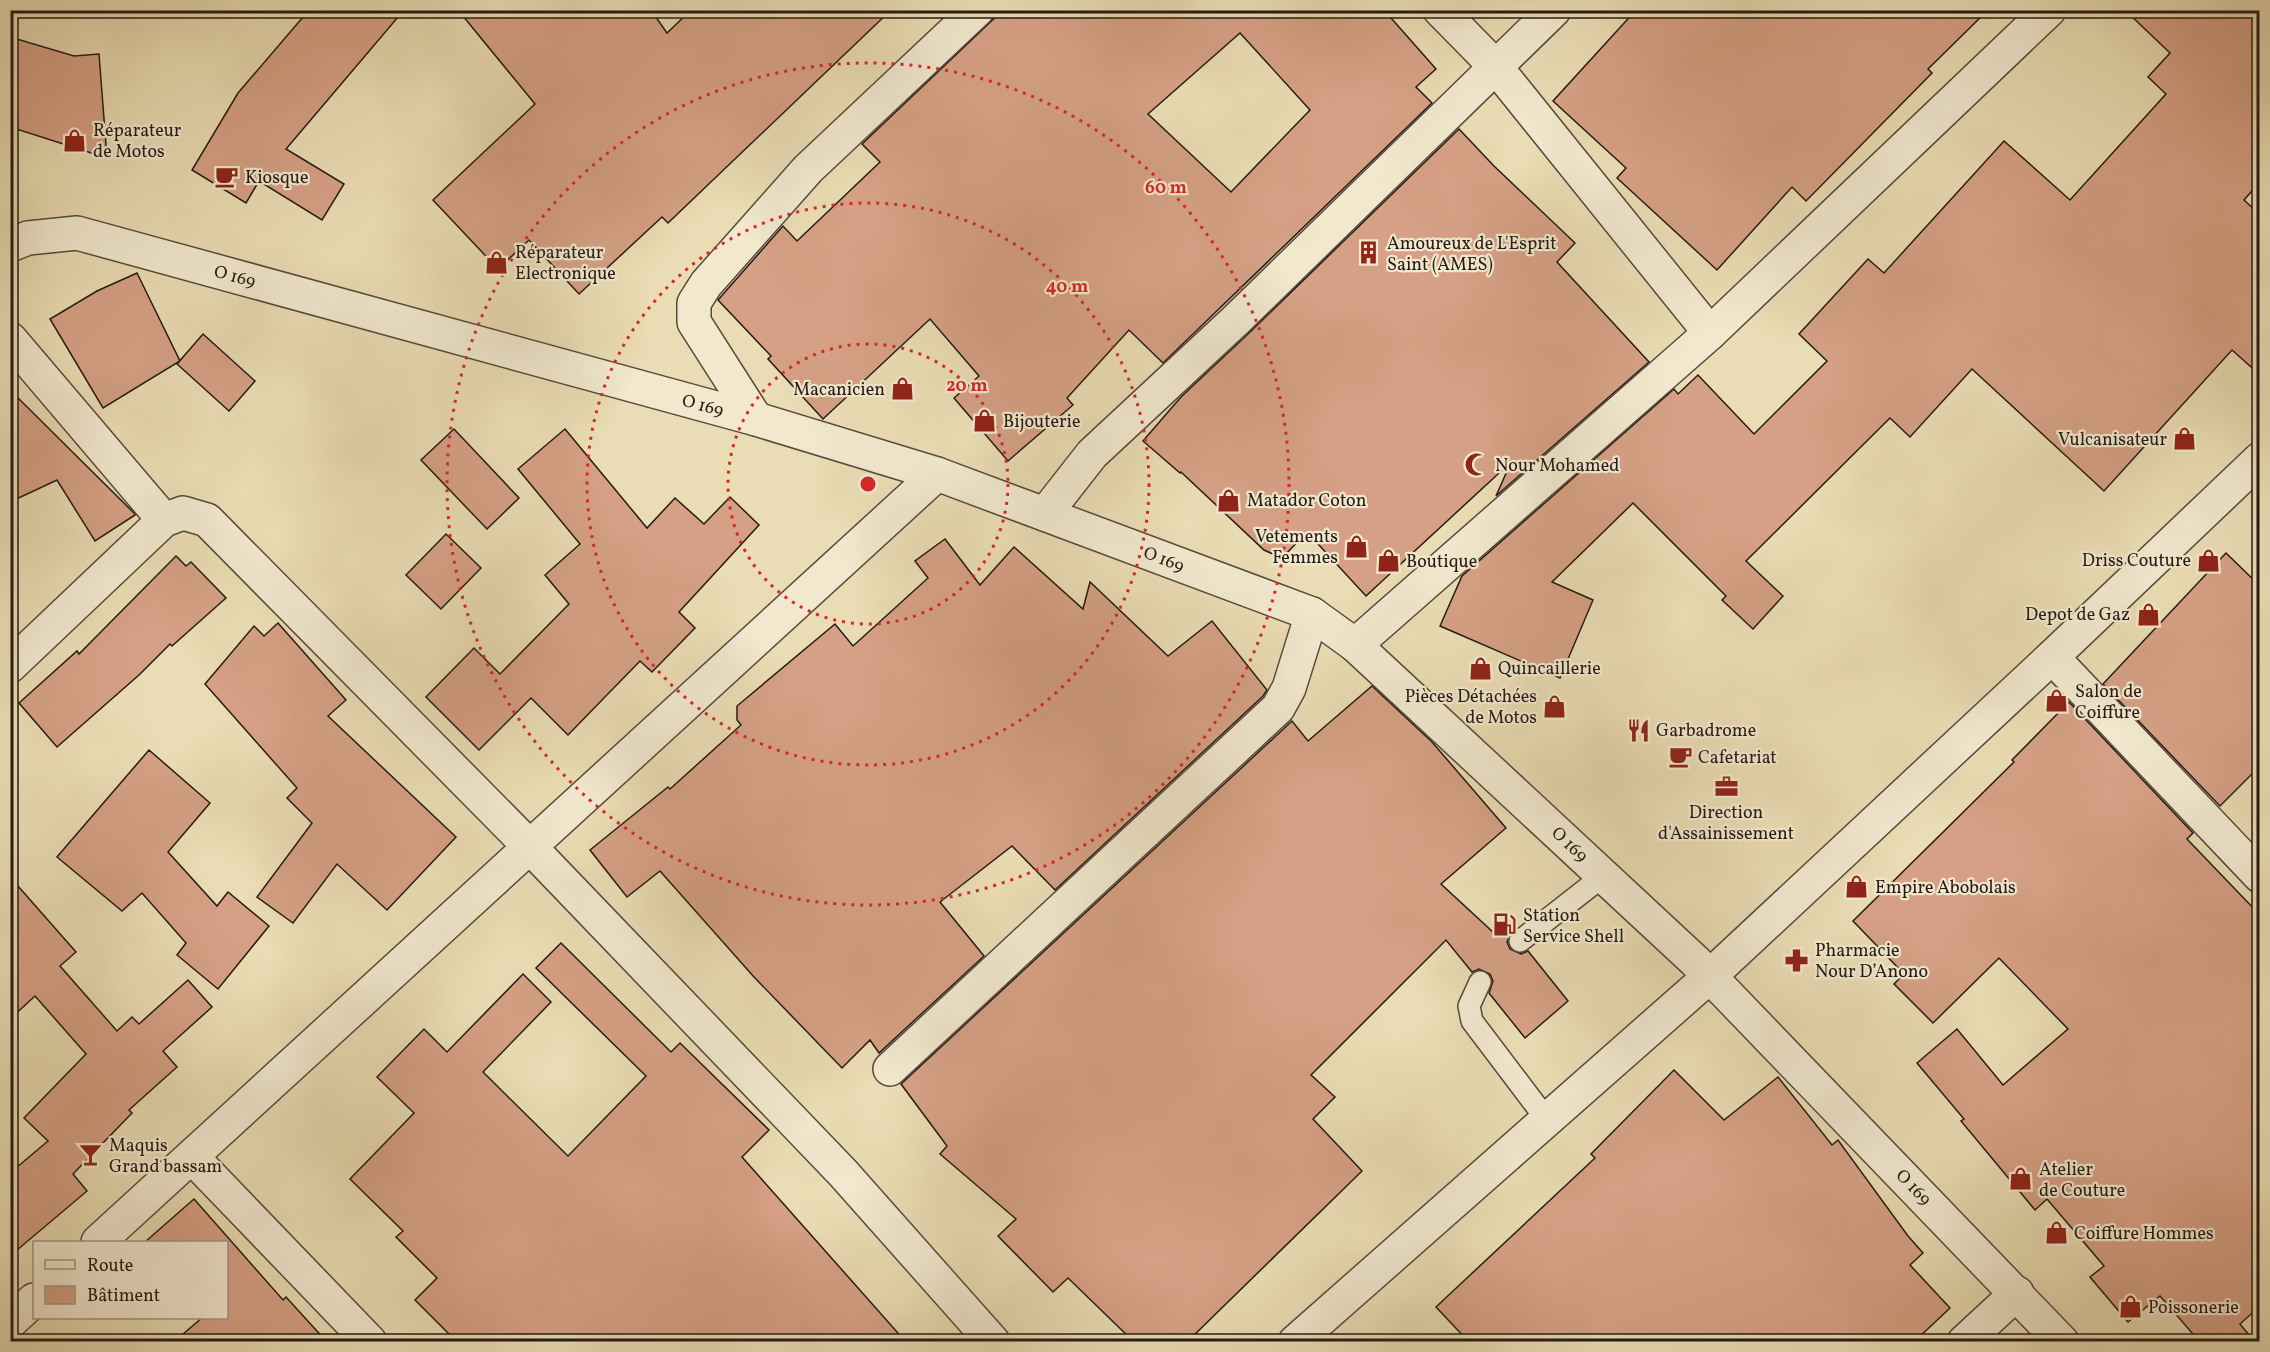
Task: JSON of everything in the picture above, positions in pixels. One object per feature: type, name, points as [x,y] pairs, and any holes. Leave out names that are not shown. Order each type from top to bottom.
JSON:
[{"type":"street","points":[[756,419],[694,322],[694,303],[706,284],[808,169],[977,10]]},
{"type":"street","points":[[1440,10],[1495,66],[1710,333]]},
{"type":"street","points":[[1045,514],[1092,454],[1235,321],[1554,10]]},
{"type":"street","points":[[1355,645],[1710,333],[2049,10]]},
{"type":"street","name":"O 169","points":[[16,238],[77,233],[756,419],[937,474],[1312,614],[1355,645],[1710,976],[2062,1341]]},
{"type":"street","points":[[10,339],[164,520]]},
{"type":"street","points":[[1295,1341],[1710,976],[2052,657],[2259,459]]},
{"type":"street","points":[[99,1241],[937,474]]},
{"type":"street","points":[[10,666],[164,520],[183,513],[207,520],[531,848],[843,1173],[993,1341]]},
{"type":"street","points":[[890,1069],[1278,708],[1289,688],[1312,614]]},
{"type":"street","points":[[2052,657],[2259,876]]},
{"type":"street","points":[[192,1157],[370,1341]]},
{"type":"street","points":[[1964,1341],[2017,1293]]},
{"type":"street","points":[[10,1322],[33,1301]]},
{"type":"lane","points":[[1520,941],[1603,876]]},
{"type":"lane","points":[[1480,982],[1469,1005],[1472,1021],[1547,1120]]},
{"type":"building","points":[[309,10],[404,10],[286,149],[344,184],[322,220],[259,181],[246,203],[192,170],[238,93]]},
{"type":"building","points":[[458,10],[651,10],[667,33],[691,10],[891,10],[668,223],[662,217],[579,294],[529,240],[498,269],[433,200],[535,104]]},
{"type":"building","points":[[1003,10],[1384,10],[1436,69],[1416,87],[1432,103],[1163,363],[1129,330],[1067,398],[1073,405],[1008,461],[954,398],[979,376],[930,319],[823,419],[768,359],[771,356],[718,300],[783,226],[797,241],[880,162],[862,144]],"holes":[[[1240,33],[1310,110],[1231,192],[1148,114]]]},
{"type":"building","points":[[1636,10],[1988,10],[1928,69],[1932,73],[1806,201],[1792,187],[1717,270],[1617,178],[1626,168],[1553,101]]},
{"type":"building","points":[[2125,10],[2259,10],[2259,183],[2244,200],[2259,214],[2259,374],[2232,350],[2104,491],[1972,369],[1910,437],[1890,418],[1746,561],[1783,596],[1753,629],[1722,600],[1726,596],[1633,503],[1552,582],[1593,600],[1560,678],[1440,626],[1462,576],[1674,389],[1678,394],[1698,375],[1754,434],[1827,361],[1799,334],[1868,259],[1884,273],[2004,141],[2070,200],[2166,94],[2148,77],[2170,53]]},
{"type":"building","points":[[10,37],[74,56],[99,54],[107,158],[10,127]]},
{"type":"building","points":[[1459,129],[1494,166],[1575,243],[1557,262],[1649,362],[1496,496],[1511,462],[1366,596],[1307,532],[1282,558],[1264,550],[1181,472],[1143,441],[1181,397]]},
{"type":"building","points":[[137,273],[180,361],[103,408],[50,319],[97,291]]},
{"type":"building","points":[[203,334],[255,381],[229,411],[177,364]]},
{"type":"building","points":[[10,390],[135,515],[95,541],[57,480],[10,502]]},
{"type":"building","points":[[454,429],[519,498],[487,529],[421,460]]},
{"type":"building","points":[[565,429],[647,528],[675,498],[704,524],[730,497],[759,525],[679,612],[695,628],[652,672],[640,661],[568,735],[531,698],[479,750],[426,697],[474,648],[500,674],[569,604],[545,575],[580,544],[518,469]]},
{"type":"building","points":[[446,534],[481,568],[441,609],[406,575]]},
{"type":"building","points":[[945,539],[980,585],[1014,547],[1083,609],[1090,582],[1168,656],[1212,621],[1267,690],[1055,890],[1012,846],[940,902],[984,956],[879,1053],[870,1040],[842,1068],[754,977],[660,871],[627,897],[590,850],[668,787],[670,789],[741,725],[737,720],[737,706],[835,624],[853,646],[928,578],[915,561]]},
{"type":"building","points":[[2226,553],[2259,585],[2259,767],[2220,806],[2103,684]]},
{"type":"building","points":[[176,556],[186,566],[191,562],[226,598],[172,646],[170,644],[139,675],[57,747],[19,703],[77,651],[79,654]]},
{"type":"building","points":[[278,623],[346,700],[328,716],[456,837],[387,910],[337,864],[293,923],[257,897],[312,823],[287,798],[297,788],[205,684],[254,626],[264,636]]},
{"type":"building","points":[[1372,686],[1432,742],[1506,828],[1441,884],[1494,933],[1506,923],[1512,931],[1507,942],[1510,949],[1521,954],[1528,951],[1568,1001],[1525,1038],[1489,993],[1493,981],[1490,974],[1479,969],[1472,972],[1446,940],[1311,1075],[1335,1097],[1313,1119],[1362,1171],[1188,1341],[1133,1341],[1068,1278],[1053,1292],[998,1236],[1016,1219],[940,1154],[947,1146],[901,1084],[1292,721],[1308,741]]},
{"type":"building","points":[[2069,702],[2193,833],[2187,839],[2259,914],[2259,1307],[2240,1324],[2254,1341],[2199,1341],[2160,1296],[2128,1322],[2090,1277],[2104,1266],[2047,1199],[2035,1210],[1961,1121],[1964,1119],[1917,1063],[1957,1029],[2003,1085],[2068,1029],[1999,958],[1933,1023],[1894,984],[1904,974],[1853,921],[2014,762],[2012,760]]},
{"type":"building","points":[[149,750],[210,803],[168,852],[217,906],[228,892],[269,926],[218,989],[177,955],[186,943],[142,893],[122,911],[57,857]]},
{"type":"building","points":[[10,877],[76,952],[60,966],[117,1031],[132,1017],[139,1024],[188,980],[212,1007],[163,1051],[177,1067],[129,1110],[132,1113],[73,1174],[87,1191],[10,1256],[10,1173],[48,1141],[24,1118],[86,1054],[35,996],[10,1019]]},
{"type":"building","points":[[561,943],[671,1052],[680,1043],[769,1130],[742,1157],[905,1341],[456,1341],[415,1300],[437,1278],[396,1237],[403,1231],[350,1179],[414,1113],[377,1077],[424,1029],[447,1052],[523,974],[551,1002],[483,1072],[568,1156],[646,1076],[536,968]]},
{"type":"building","points":[[1674,1070],[1724,1120],[1778,1077],[1832,1145],[1838,1140],[1923,1253],[1910,1265],[1950,1308],[1915,1341],[1468,1341],[1436,1307],[1595,1158],[1591,1154]]},
{"type":"building","points":[[194,1199],[283,1300],[286,1297],[326,1341],[175,1341],[201,1319],[228,1319],[228,1241],[146,1241]]},
{"type":"place","name":"Réparateur de Motos","points":[[75,140]]},
{"type":"place","name":"Kiosque","points":[[227,177]]},
{"type":"place","name":"Amoureux de L'Esprit Saint (AMES)","points":[[1369,253]]},
{"type":"place","name":"Réparateur Electronique","points":[[497,262]]},
{"type":"place","name":"Macanicien","points":[[903,389]]},
{"type":"place","name":"Bijouterie","points":[[985,421]]},
{"type":"place","name":"Vulcanisateur","points":[[2185,439]]},
{"type":"place","name":"Nour Mohamed","points":[[1477,465]]},
{"type":"place","name":"Matador Coton","points":[[1229,500]]},
{"type":"place","name":"Vetements Femmes","points":[[1356,546]]},
{"type":"place","name":"Driss Couture","points":[[2209,560]]},
{"type":"place","name":"Boutique","points":[[1388,561]]},
{"type":"place","name":"Depot de Gaz","points":[[2148,614]]},
{"type":"place","name":"Quincaillerie","points":[[1480,668]]},
{"type":"place","name":"Salon de Coiffure","points":[[2057,701]]},
{"type":"place","name":"Pièces Détachées de Motos","points":[[1555,706]]},
{"type":"place","name":"Garbadrome","points":[[1638,730]]},
{"type":"place","name":"Cafetariat","points":[[1680,757]]},
{"type":"place","name":"Direction d'Assainissement","points":[[1726,786]]},
{"type":"place","name":"Empire Abobolais","points":[[1857,887]]},
{"type":"place","name":"Station Service Shell","points":[[1505,925]]},
{"type":"place","name":"Pharmacie Nour D’Anono","points":[[1797,960]]},
{"type":"place","name":"Maquis Grand bassam","points":[[91,1155]]},
{"type":"place","name":"Atelier de Couture","points":[[2021,1179]]},
{"type":"place","name":"Coiffure Hommes","points":[[2056,1233]]},
{"type":"place","name":"Poissonerie","points":[[2130,1307]]}]
